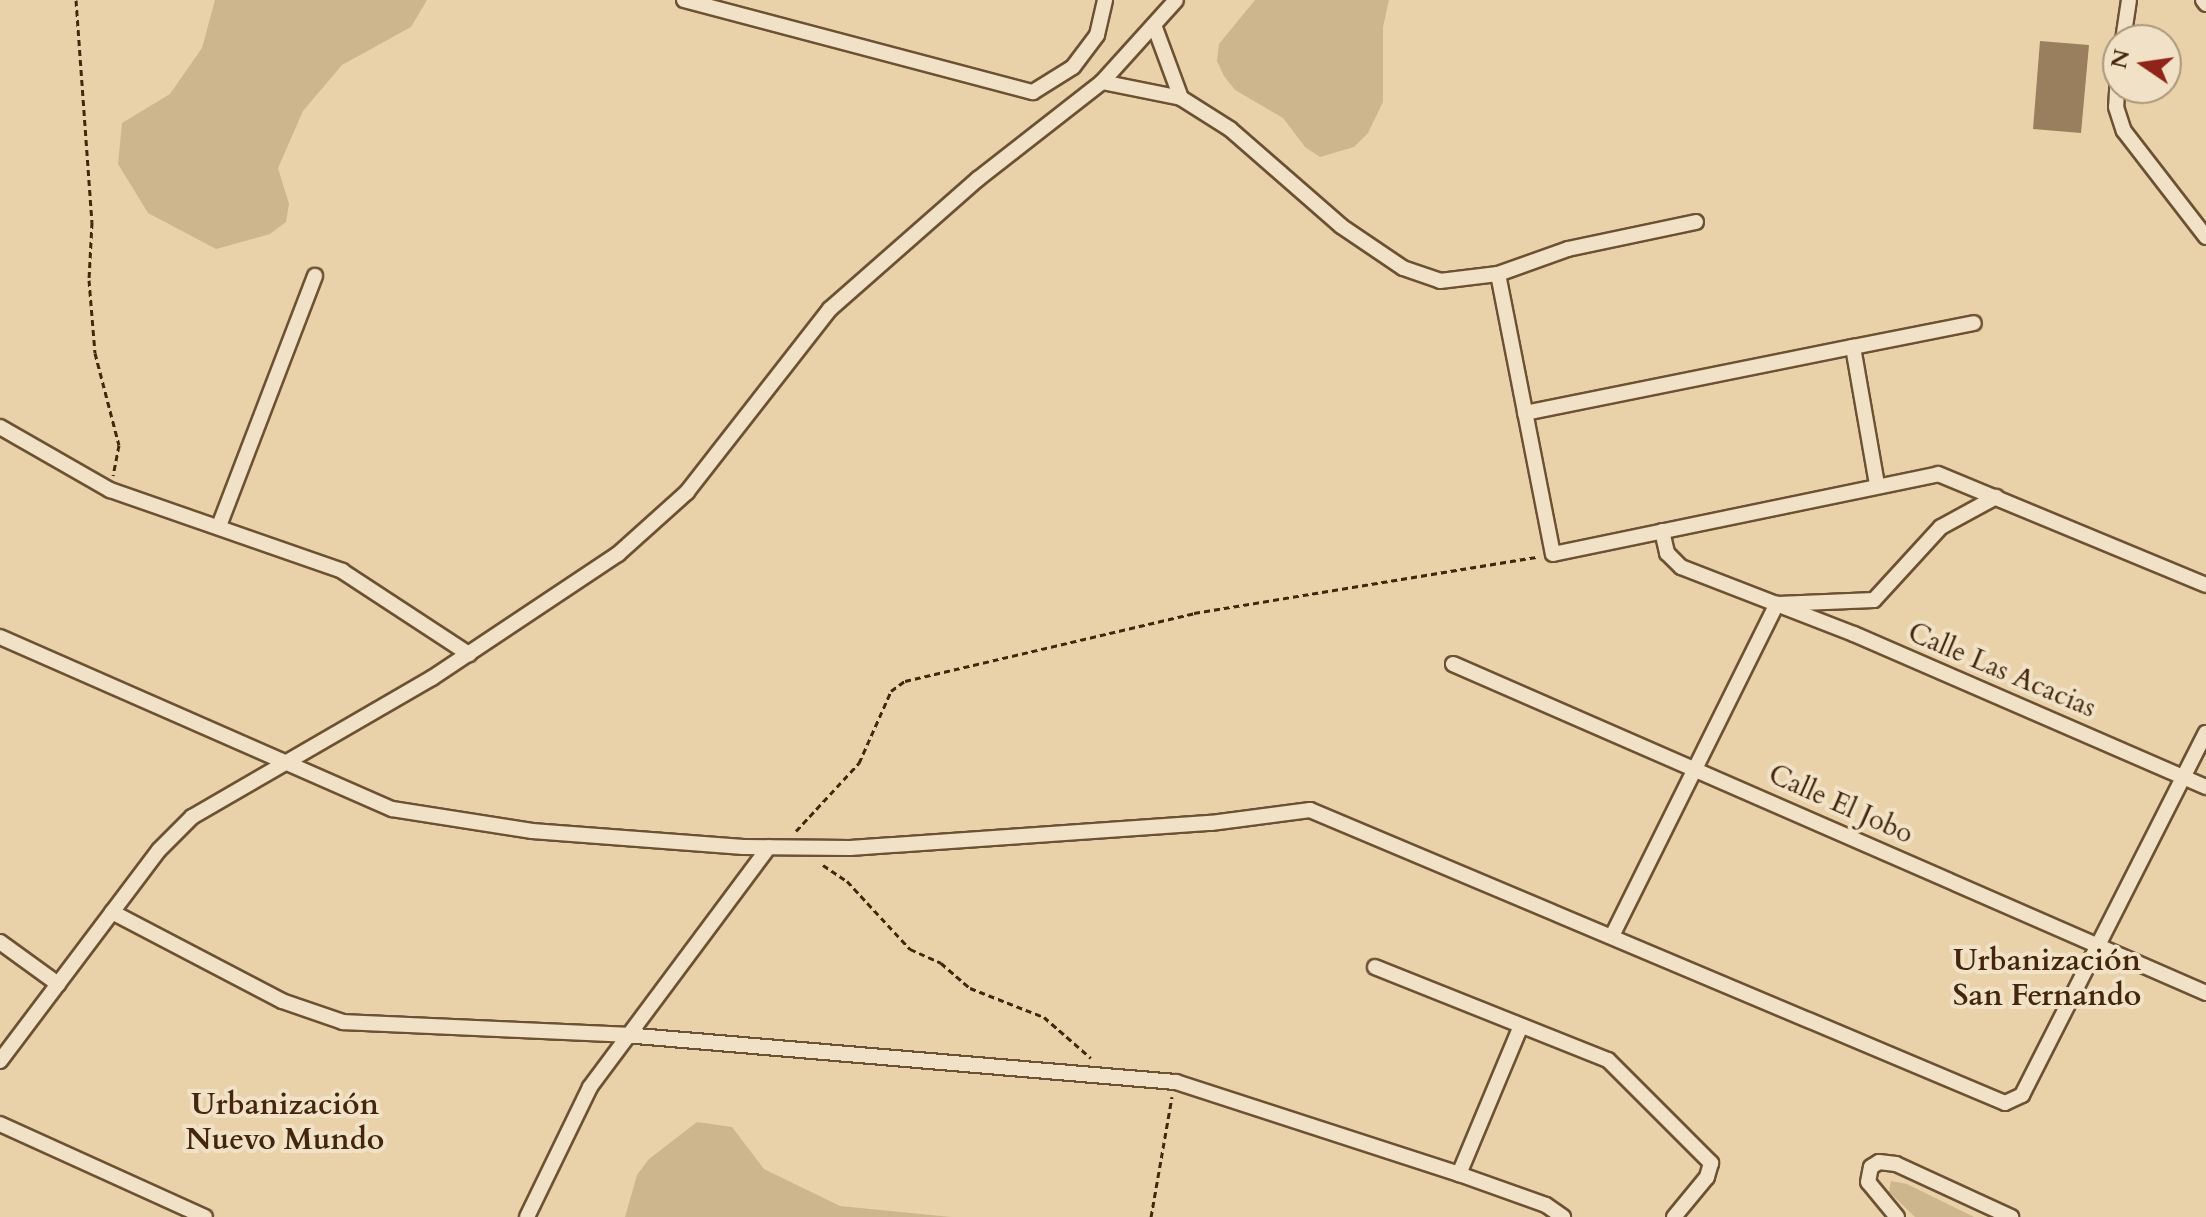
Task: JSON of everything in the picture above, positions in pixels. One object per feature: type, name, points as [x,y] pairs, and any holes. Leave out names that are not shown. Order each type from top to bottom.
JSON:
[{"type":"street","points":[[684,0],[1033,92],[1073,67],[1097,35],[1105,0]]},
{"type":"street","points":[[0,1061],[112,912],[192,817],[281,761],[469,654],[618,554],[713,461],[830,309],[978,179],[1102,82],[1176,0]]},
{"type":"street","points":[[2125,24],[2129,0]]},
{"type":"street","points":[[1154,25],[1181,98]]},
{"type":"street","points":[[1102,82],[1181,98],[1230,129],[1341,226],[1403,268],[1440,281],[1498,274],[1568,249],[1696,222]]},
{"type":"street","points":[[2116,104],[2124,131],[2206,237]]},
{"type":"street","points":[[1498,274],[1553,554],[1938,474],[2206,585]]},
{"type":"street","points":[[219,526],[315,276]]},
{"type":"street","points":[[1525,413],[1974,323]]},
{"type":"street","points":[[1853,347],[1877,485]]},
{"type":"street","points":[[0,427],[110,490],[342,571],[469,654]]},
{"type":"street","points":[[1613,934],[1699,768],[1777,604],[1874,600],[1941,527],[1996,497]]},
{"type":"street","name":"Calle Las Acacias","points":[[1662,531],[1667,553],[1681,567],[1777,604],[2206,787]]},
{"type":"street","points":[[0,637],[392,809],[532,831],[850,848],[1195,824],[1310,810],[1613,934],[1999,1102],[2012,1103],[2022,1095],[2206,733]]},
{"type":"street","name":"Calle El Jobo","points":[[1453,664],[1699,768],[2097,949],[2206,993]]},
{"type":"street","points":[[527,1217],[590,1087],[625,1035],[775,846]]},
{"type":"street","points":[[112,912],[282,1001],[343,1022],[625,1035],[1109,1079],[1176,1082],[1459,1174],[1546,1205],[1563,1217]]},
{"type":"street","points":[[0,942],[58,984]]},
{"type":"street","points":[[1375,967],[1520,1028],[1608,1060],[1704,1154],[1711,1171],[1674,1217]]},
{"type":"street","points":[[1459,1174],[1520,1028]]},
{"type":"street","points":[[0,1124],[205,1217]]},
{"type":"street","points":[[1897,1217],[1868,1182],[1871,1167],[1896,1164],[2003,1215]]},
{"type":"path","points":[[76,0],[95,353],[119,445],[110,490]]},
{"type":"path","points":[[775,846],[859,763],[891,691],[905,681],[1194,613],[1553,554]]},
{"type":"path","points":[[821,863],[847,881],[910,949],[941,963],[970,988],[1044,1017],[1109,1079]]},
{"type":"path","points":[[1151,1217],[1176,1082]]},
{"type":"shaded area","points":[[215,0],[427,0],[411,27],[342,65],[303,111],[278,168],[289,204],[286,222],[270,234],[216,249],[148,213],[118,164],[122,123],[170,94],[202,48]]},
{"type":"shaded area","points":[[1255,0],[1389,0],[1383,27],[1383,102],[1368,133],[1354,147],[1320,157],[1305,147],[1283,118],[1235,90],[1224,76],[1217,61],[1219,44]]},
{"type":"shaded area","points":[[697,1122],[732,1127],[764,1169],[840,1206],[951,1217],[625,1217],[637,1175],[649,1159]]},
{"type":"shaded area","points":[[1891,1181],[1907,1184],[1974,1217],[1915,1217],[1889,1192]]},
{"type":"building","points":[[2040,41],[2089,45],[2081,133],[2033,129]]},
{"type":"district","name":"Urbanización San Fernando","points":[[2047,978]]},
{"type":"district","name":"Urbanización Nuevo Mundo","points":[[285,1122]]}]
